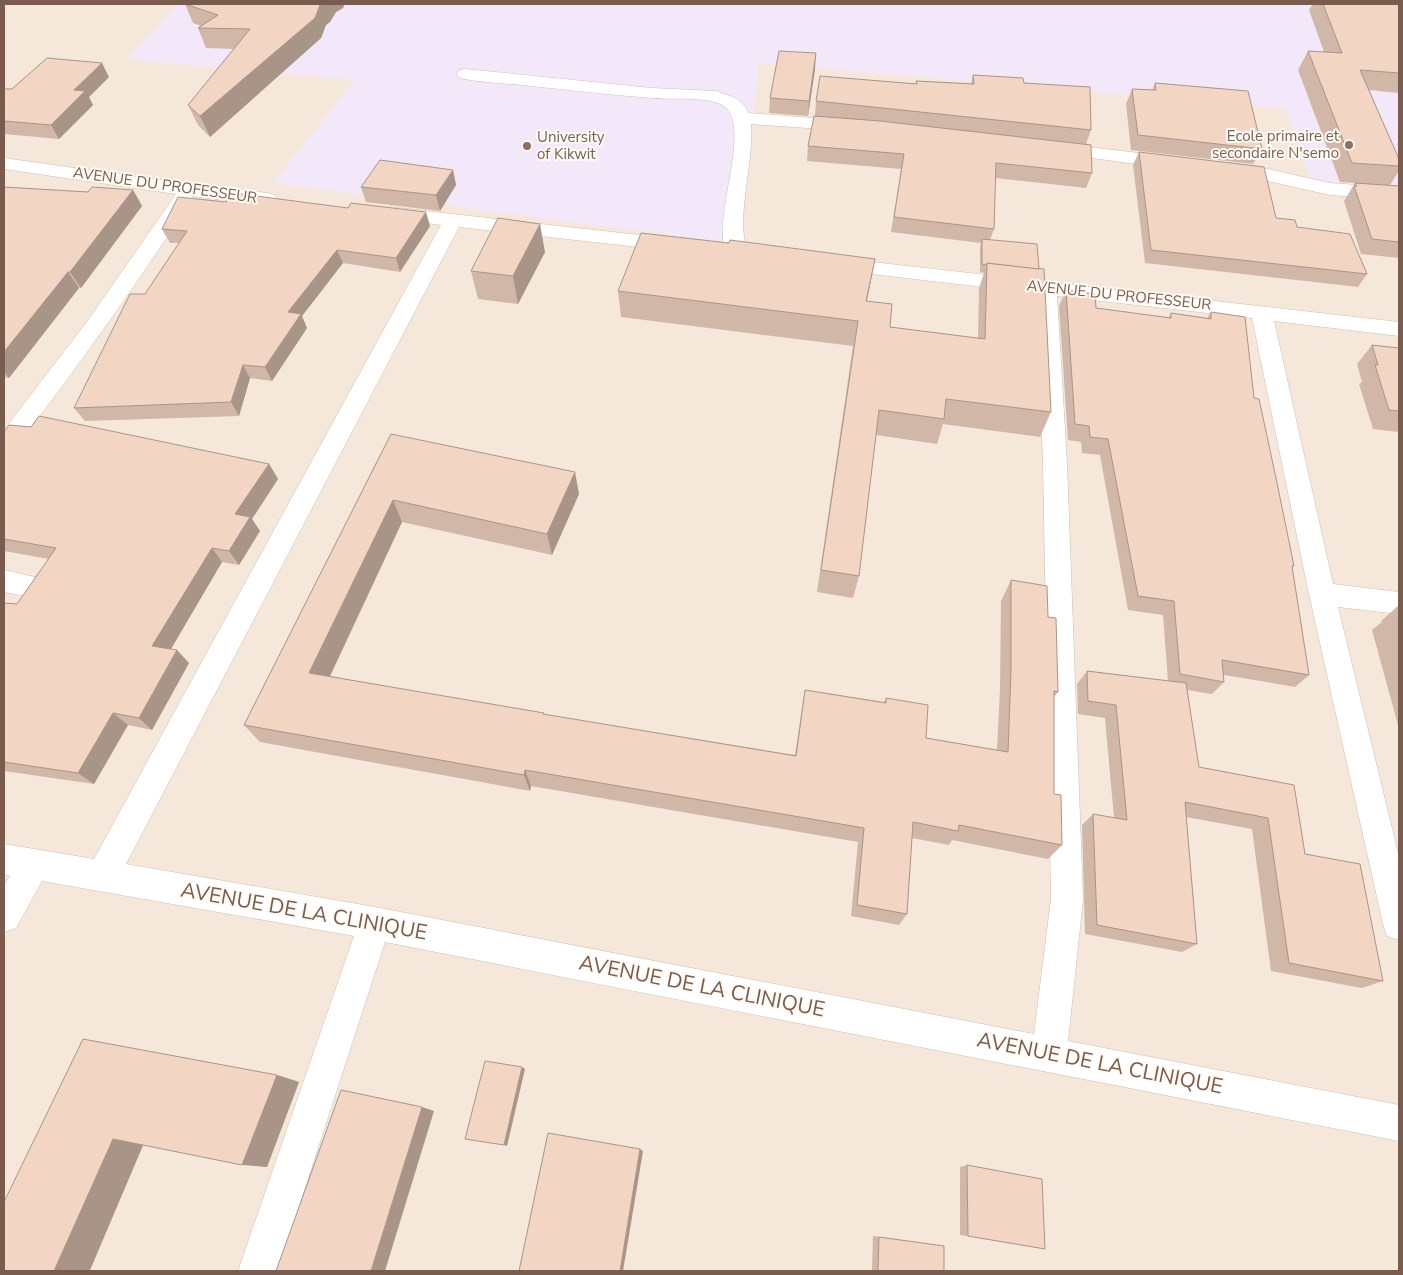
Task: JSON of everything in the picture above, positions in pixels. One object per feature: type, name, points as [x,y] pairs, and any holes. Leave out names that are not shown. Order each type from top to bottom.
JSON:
[{"type":"street","points":[[375,211],[725,251],[733,225],[742,144],[742,118],[738,109],[723,98],[716,96],[652,93],[464,74]]},
{"type":"street","points":[[742,118],[868,128]]},
{"type":"street","points":[[1041,147],[1193,165]]},
{"type":"street","points":[[4,180],[11,164]]},
{"type":"street","name":"AVENUE DU PROFESSEUR","points":[[11,164],[188,190],[286,201]]},
{"type":"street","points":[[1211,167],[1254,172],[1330,189],[1399,194]]},
{"type":"street","points":[[4,446],[136,269],[188,190]]},
{"type":"street","points":[[103,875],[453,220]]},
{"type":"street","name":"AVENUE DU PROFESSEUR","points":[[822,262],[1260,312],[1399,330]]},
{"type":"street","points":[[1046,287],[1056,462],[1067,899],[1049,1053]]},
{"type":"street","points":[[1260,312],[1322,594],[1399,924]]},
{"type":"street","points":[[4,581],[30,586]]},
{"type":"street","points":[[1322,594],[1399,603]]},
{"type":"street","points":[[4,916],[19,862]]},
{"type":"street","name":"AVENUE DE LA CLINIQUE","points":[[19,862],[375,923],[1049,1053],[1399,1123]]},
{"type":"street","points":[[258,1271],[375,923]]},
{"type":"shaded area","points":[[4,4],[1399,4],[1399,1271],[4,1271]]},
{"type":"shaded area","name":"University of Kikwit","points":[[179,4],[1386,4],[1399,35],[1399,187],[1311,181],[1285,109],[759,63],[740,244],[273,183],[355,80],[126,59]]},
{"type":"building","points":[[185,4],[322,4],[315,18],[200,116],[188,105],[250,29],[198,28],[218,15]]},
{"type":"building","points":[[1323,4],[1399,4],[1399,73],[1360,70],[1399,159],[1399,166],[1352,163],[1308,51],[1342,53]]},
{"type":"building","points":[[779,51],[816,53],[809,101],[770,98]]},
{"type":"building","points":[[47,58],[102,63],[74,90],[85,91],[51,125],[4,121],[4,89],[12,89]]},
{"type":"building","points":[[973,75],[1023,78],[1024,83],[1090,87],[1091,130],[816,101],[820,76],[917,84],[916,81],[974,84]]},
{"type":"building","points":[[1155,83],[1248,91],[1262,149],[1138,135],[1132,89],[1156,90]]},
{"type":"building","points":[[814,116],[880,121],[1091,145],[1092,173],[996,163],[994,229],[894,217],[904,154],[808,146]]},
{"type":"building","points":[[1139,152],[1264,167],[1276,218],[1295,220],[1297,227],[1350,234],[1367,274],[1151,250]]},
{"type":"building","points":[[380,160],[453,170],[436,195],[361,187]]},
{"type":"building","points":[[1355,183],[1399,186],[1399,242],[1372,239],[1354,186],[1357,186]]},
{"type":"building","points":[[4,187],[88,192],[92,187],[133,190],[70,272],[68,272],[4,352]]},
{"type":"building","points":[[233,193],[348,208],[351,203],[426,212],[396,258],[337,250],[288,312],[301,314],[265,367],[243,365],[231,402],[74,408],[130,294],[145,294],[187,231],[162,229],[178,197],[226,202]]},
{"type":"building","points":[[498,218],[540,224],[513,276],[471,271]]},
{"type":"building","points":[[641,233],[729,243],[730,240],[875,259],[866,301],[892,304],[890,327],[985,339],[987,263],[1044,269],[1051,412],[946,399],[944,419],[879,410],[859,576],[821,570],[858,321],[618,291]]},
{"type":"building","points":[[982,239],[1037,244],[1039,269],[982,264]]},
{"type":"building","points":[[1066,290],[1095,294],[1096,308],[1171,318],[1171,313],[1211,319],[1211,312],[1245,317],[1254,398],[1259,399],[1294,566],[1292,566],[1309,675],[1222,660],[1224,682],[1180,674],[1174,601],[1138,596],[1108,439],[1090,437],[1089,426],[1075,424]]},
{"type":"building","points":[[1372,345],[1399,348],[1399,411],[1389,410],[1375,365],[1378,365]]},
{"type":"building","points":[[39,416],[269,464],[235,514],[250,517],[229,551],[212,548],[152,646],[177,650],[139,718],[113,713],[78,773],[4,762],[4,603],[17,604],[56,548],[4,539],[4,432],[9,425],[31,427]]},
{"type":"building","points":[[391,434],[575,472],[547,534],[393,500],[309,673],[796,756],[805,690],[886,703],[886,698],[928,705],[926,738],[1008,752],[1011,671],[1011,580],[1047,586],[1048,617],[1056,618],[1058,692],[1054,691],[1054,794],[1061,795],[1062,845],[959,825],[958,831],[913,822],[907,914],[857,905],[864,828],[525,770],[524,775],[244,725]]},
{"type":"building","points":[[1087,671],[1186,683],[1199,767],[1294,785],[1305,854],[1360,864],[1383,981],[1289,963],[1268,818],[1185,802],[1197,944],[1097,925],[1093,814],[1127,820],[1116,705],[1088,701]]},
{"type":"building","points":[[83,1039],[277,1075],[242,1165],[113,1139],[54,1271],[4,1271],[4,1202]]},
{"type":"building","points":[[485,1061],[522,1067],[504,1145],[465,1139]]},
{"type":"building","points":[[341,1090],[422,1107],[371,1271],[276,1271]]},
{"type":"building","points":[[548,1133],[640,1149],[620,1271],[519,1271]]},
{"type":"building","points":[[967,1165],[1042,1179],[1045,1249],[968,1236]]},
{"type":"building","points":[[879,1237],[944,1246],[944,1271],[878,1271]]},
{"type":"place","name":"Ecole primaire et secondaire N'semo","points":[[1349,145]]},
{"type":"place","name":"University of Kikwit","points":[[527,146]]}]
